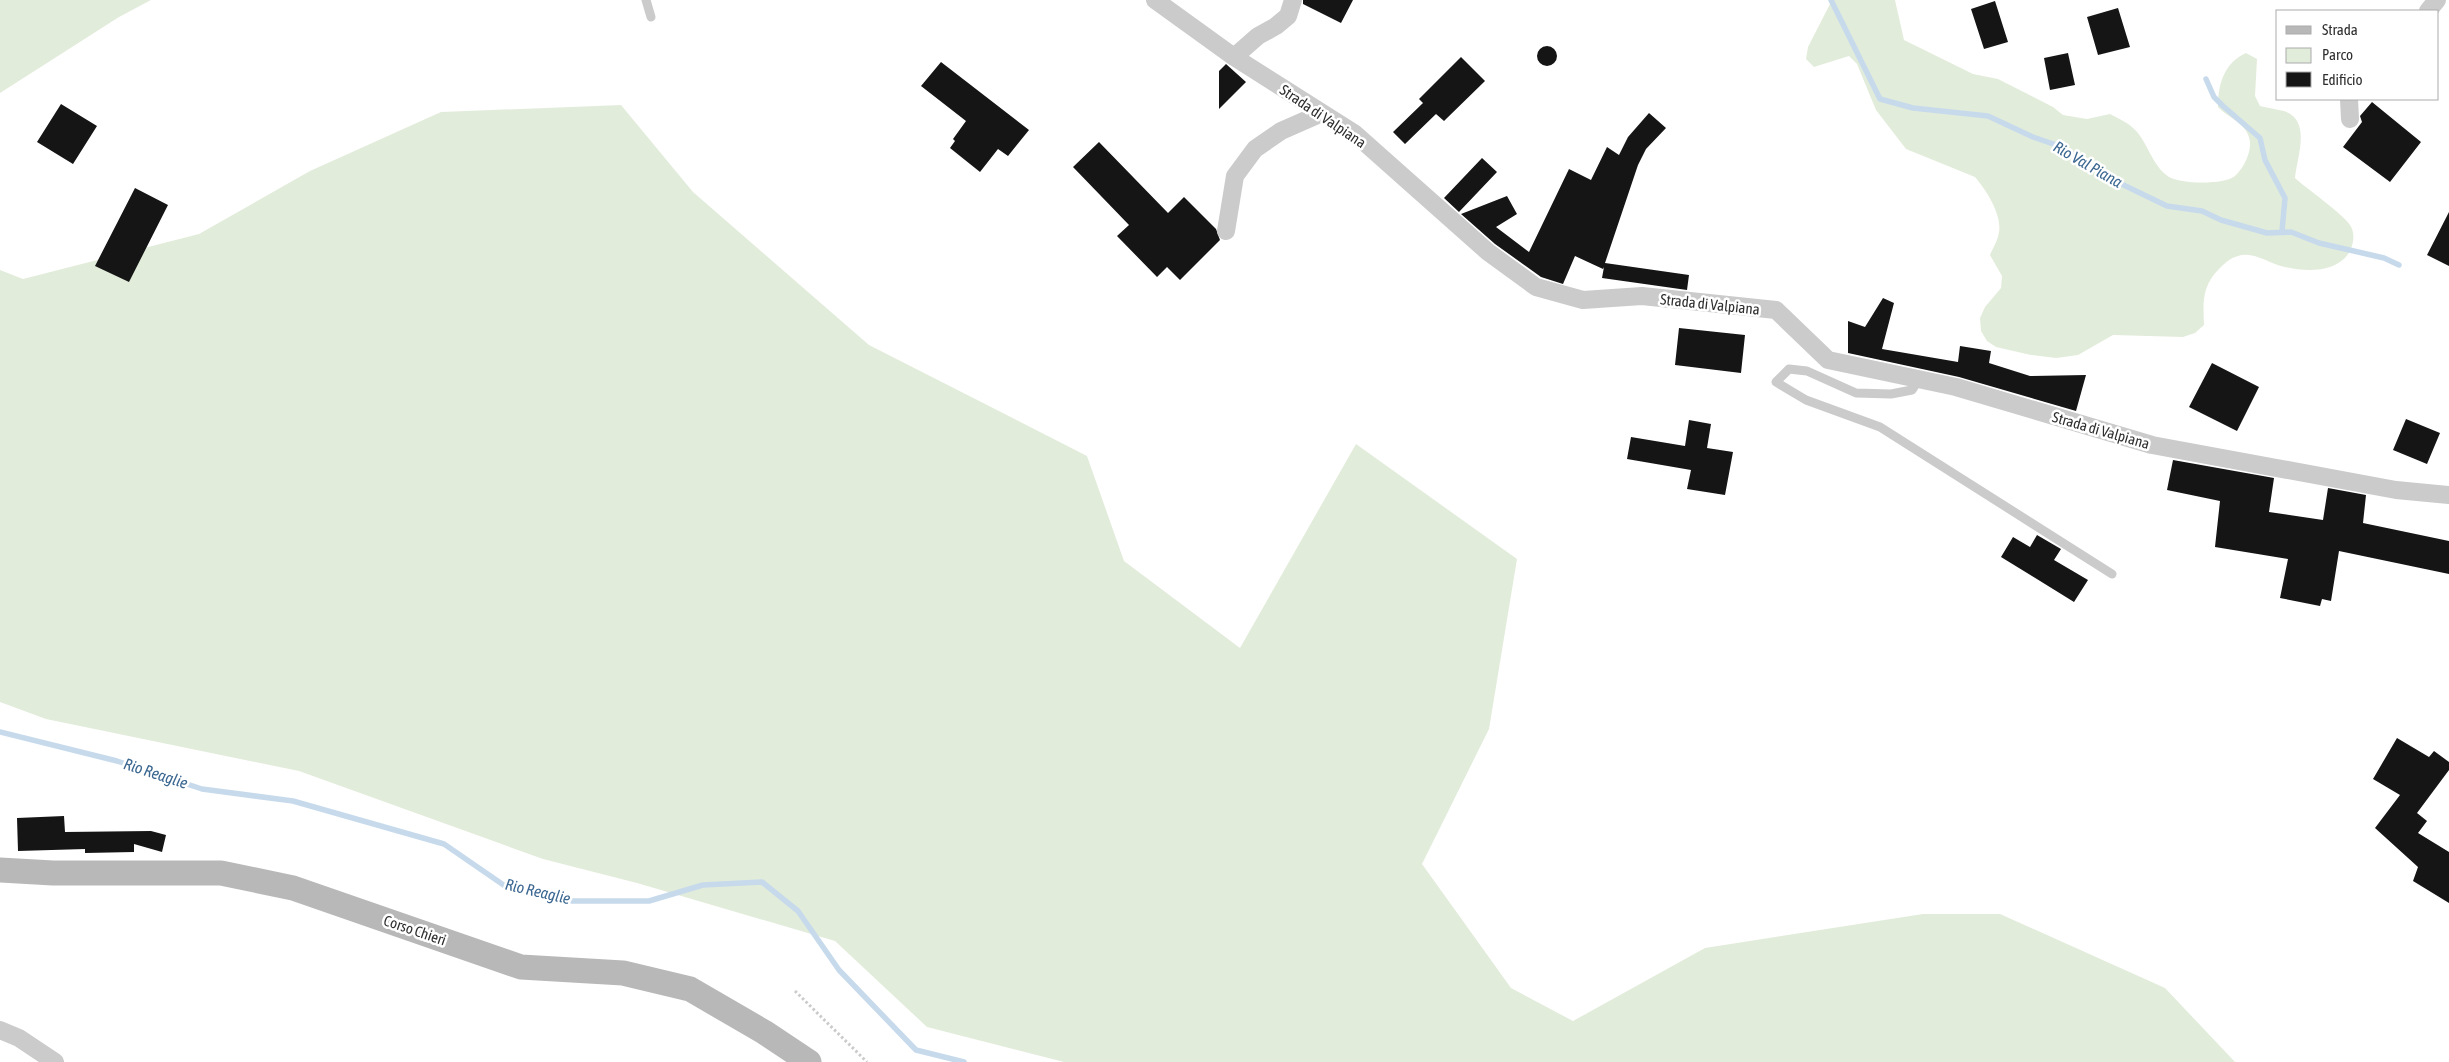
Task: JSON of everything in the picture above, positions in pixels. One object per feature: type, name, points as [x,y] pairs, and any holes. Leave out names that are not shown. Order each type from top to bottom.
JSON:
[{"type":"main road","name":"Corso Chieri","points":[[0,870],[53,873],[220,873],[293,888],[521,967],[623,973],[690,989],[764,1032],[809,1062]]},
{"type":"street","name":"Strada di Valpiana","points":[[1155,0],[1234,57],[1354,133],[1488,252],[1536,287],[1583,300],[1642,296],[1776,310],[1828,360],[1956,387],[2152,445],[2396,490],[2449,495]]},
{"type":"street","points":[[1234,57],[1258,36],[1276,26],[1288,16],[1293,0]]},
{"type":"street","points":[[2429,10],[2438,0]]},
{"type":"street","points":[[2349,100],[2350,119]]},
{"type":"street","points":[[1226,231],[1235,176],[1254,149],[1281,130],[1322,113]]},
{"type":"street","points":[[0,1030],[19,1038],[55,1062]]},
{"type":"lane","points":[[646,0],[651,17]]},
{"type":"lane","points":[[1920,379],[1912,390],[1891,394],[1856,393],[1807,370],[1789,369],[1776,382],[1806,400],[1880,427],[2112,574]]},
{"type":"path","points":[[795,991],[867,1062]]},
{"type":"green space","points":[[0,0],[151,0],[119,17],[0,93]]},
{"type":"green space","points":[[1829,0],[1895,0],[1904,40],[1973,74],[1998,79],[2053,107],[2063,115],[2087,119],[2110,114],[2128,124],[2138,133],[2163,172],[2169,177],[2183,181],[2222,181],[2235,176],[2244,165],[2250,146],[2249,136],[2242,126],[2218,107],[2219,90],[2227,68],[2238,57],[2246,53],[2257,59],[2255,96],[2260,106],[2284,111],[2293,116],[2298,122],[2301,140],[2295,178],[2340,214],[2350,225],[2353,231],[2353,238],[2350,251],[2345,258],[2330,267],[2312,270],[2285,267],[2250,255],[2232,258],[2213,275],[2209,282],[2204,302],[2204,325],[2195,333],[2183,337],[2113,335],[2078,355],[2056,358],[2031,355],[1996,347],[1987,341],[1981,331],[1980,318],[1985,307],[2001,288],[2002,276],[1990,255],[1999,232],[1996,210],[1975,177],[1906,149],[1876,110],[1857,64],[1849,56],[1814,67],[1806,59],[1808,47],[1830,4]]},
{"type":"green space","points":[[621,105],[693,192],[869,345],[1087,456],[1124,561],[1240,648],[1356,444],[1517,559],[1489,729],[1422,864],[1511,988],[1573,1021],[1705,948],[1923,914],[2000,914],[2165,988],[2235,1062],[1064,1062],[927,1027],[835,941],[637,883],[543,859],[299,771],[46,719],[0,702],[0,270],[23,279],[199,234],[310,171],[441,112]]},
{"type":"building","points":[[1303,0],[1353,0],[1341,23],[1303,4]]},
{"type":"building","points":[[1995,1],[2008,42],[1984,49],[1971,9]]},
{"type":"building","points":[[2118,8],[2130,47],[2098,55],[2087,17]]},
{"type":"building","points":[[1547,46],[1554,49],[1557,56],[1554,63],[1547,66],[1540,63],[1537,56],[1540,49]]},
{"type":"building","points":[[2068,53],[2075,85],[2050,90],[2044,58]]},
{"type":"building","points":[[1461,57],[1485,81],[1444,121],[1436,114],[1405,144],[1393,132],[1423,103],[1419,99]]},
{"type":"building","points":[[941,62],[1029,130],[1008,156],[998,149],[980,172],[950,148],[955,141],[953,139],[966,121],[921,86]]},
{"type":"building","points":[[1226,64],[1246,82],[1219,109],[1219,71]]},
{"type":"building","points":[[2372,102],[2421,142],[2390,182],[2343,147],[2362,122],[2360,116]]},
{"type":"building","points":[[61,104],[97,126],[73,164],[37,142]]},
{"type":"building","points":[[1649,113],[1666,128],[1646,149],[1638,165],[1605,263],[1689,275],[1687,290],[1602,278],[1604,267],[1603,269],[1575,256],[1563,284],[1541,277],[1495,244],[1461,214],[1507,196],[1517,214],[1496,227],[1529,252],[1569,169],[1591,180],[1607,147],[1619,155],[1628,137]]},
{"type":"building","points":[[1099,142],[1168,213],[1184,197],[1216,229],[1220,240],[1180,280],[1167,267],[1157,277],[1117,236],[1129,225],[1073,167]]},
{"type":"building","points":[[1482,158],[1497,172],[1459,212],[1444,198]]},
{"type":"building","points":[[135,188],[168,205],[129,282],[95,266]]},
{"type":"building","points":[[2449,212],[2449,266],[2427,255]]},
{"type":"building","points":[[1883,298],[1894,303],[1882,349],[1958,362],[1960,346],[1991,351],[1989,363],[2030,376],[2086,375],[2076,411],[1959,377],[1848,353],[1848,321],[1865,327]]},
{"type":"building","points":[[1679,328],[1745,335],[1741,373],[1675,365]]},
{"type":"building","points":[[2212,363],[2259,387],[2237,431],[2189,407]]},
{"type":"building","points":[[2406,419],[2440,433],[2427,464],[2393,450]]},
{"type":"building","points":[[1689,420],[1711,424],[1707,448],[1733,452],[1725,495],[1687,489],[1691,470],[1627,459],[1631,437],[1685,446]]},
{"type":"building","points":[[2173,460],[2274,478],[2269,512],[2323,520],[2328,488],[2366,495],[2363,523],[2449,541],[2449,574],[2339,551],[2331,601],[2322,599],[2320,606],[2280,598],[2288,559],[2215,547],[2220,501],[2167,490]]},
{"type":"building","points":[[2037,535],[2061,549],[2054,560],[2088,580],[2074,602],[2001,557],[2013,537],[2030,547]]},
{"type":"building","points":[[2397,738],[2429,757],[2434,751],[2449,762],[2449,770],[2417,813],[2427,821],[2418,833],[2449,852],[2449,903],[2413,881],[2418,867],[2375,828],[2400,795],[2373,779]]},
{"type":"building","points":[[64,816],[65,832],[151,831],[166,835],[162,852],[134,844],[134,852],[85,853],[85,849],[18,851],[17,818]]},
{"type":"waterway","name":"Rio Val Piana","points":[[1831,0],[1880,99],[1913,108],[1988,116],[2033,137],[2062,147],[2107,177],[2167,206],[2202,211],[2221,220],[2267,233],[2291,232],[2319,243],[2384,258],[2399,265]]},
{"type":"waterway","points":[[2206,79],[2214,97],[2260,138],[2265,160],[2285,198],[2282,231]]},
{"type":"waterway","name":"Rio Reaglie","points":[[0,732],[117,761],[202,789],[293,801],[444,844],[505,886],[565,901],[649,901],[703,885],[762,882],[798,911],[839,970],[916,1050],[964,1062]]}]
